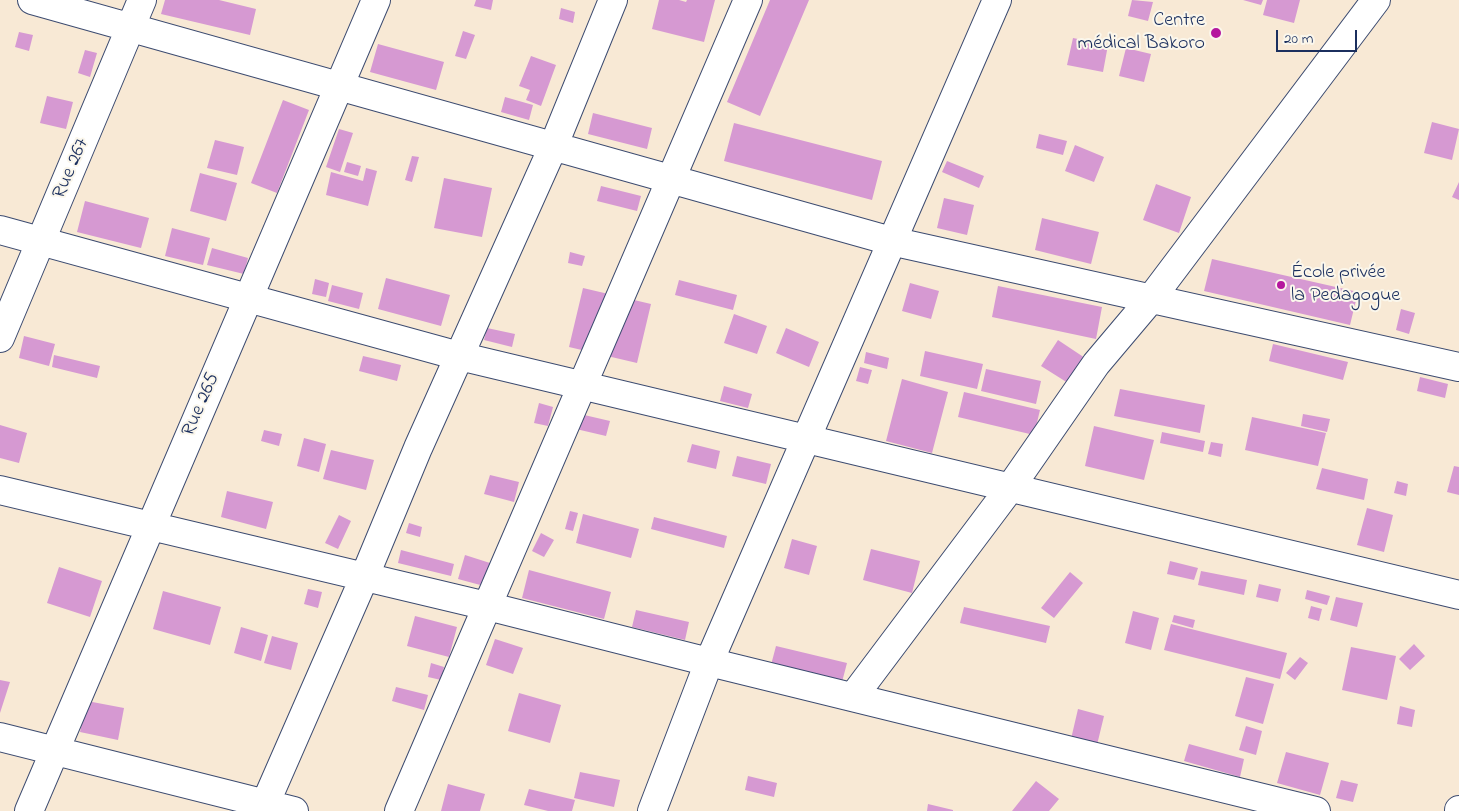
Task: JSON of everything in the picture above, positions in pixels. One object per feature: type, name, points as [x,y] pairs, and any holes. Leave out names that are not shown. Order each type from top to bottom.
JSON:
[{"type":"street","points":[[32,0],[891,241],[1150,300],[1459,367]]},
{"type":"street","name":"Rue 267","points":[[0,338],[132,28],[142,0]]},
{"type":"street","name":"Rue 265","points":[[29,811],[376,0]]},
{"type":"street","points":[[263,807],[364,578],[418,448],[554,147],[613,0]]},
{"type":"street","points":[[399,811],[748,0]]},
{"type":"street","points":[[652,811],[708,662],[996,0]]},
{"type":"street","points":[[853,697],[1010,488],[1096,364],[1150,300],[1376,0]]},
{"type":"street","points":[[0,230],[460,356],[1459,595]]},
{"type":"street","points":[[0,490],[487,606],[1316,811]]},
{"type":"street","points":[[0,737],[263,807],[294,811]]},
{"type":"building","points":[[165,0],[219,0],[256,9],[250,35],[161,14]]},
{"type":"building","points":[[476,0],[493,0],[491,10],[474,6]]},
{"type":"building","points":[[659,0],[686,2],[687,0],[715,0],[704,42],[652,29]]},
{"type":"building","points":[[770,0],[809,0],[760,116],[727,102]]},
{"type":"building","points":[[1132,0],[1153,2],[1148,21],[1128,16]]},
{"type":"building","points":[[1243,0],[1263,0],[1261,5]]},
{"type":"building","points":[[1267,0],[1300,0],[1294,23],[1263,15]]},
{"type":"building","points":[[561,8],[575,12],[573,23],[559,19]]},
{"type":"building","points":[[463,31],[475,35],[466,59],[455,56]]},
{"type":"building","points":[[19,32],[33,35],[29,51],[15,47]]},
{"type":"building","points":[[1073,38],[1108,45],[1103,72],[1067,65]]},
{"type":"building","points":[[378,44],[444,62],[436,90],[370,72]]},
{"type":"building","points":[[1126,48],[1151,54],[1144,82],[1119,76]]},
{"type":"building","points":[[85,50],[97,53],[90,77],[78,73]]},
{"type":"building","points":[[531,56],[556,65],[541,106],[526,100],[530,90],[519,86]]},
{"type":"building","points":[[47,96],[73,102],[66,129],[40,123]]},
{"type":"building","points":[[505,97],[533,105],[529,120],[501,112]]},
{"type":"building","points":[[283,100],[309,110],[277,193],[251,183]]},
{"type":"building","points":[[593,113],[652,128],[647,149],[588,134]]},
{"type":"building","points":[[1432,122],[1459,129],[1452,160],[1424,153]]},
{"type":"building","points":[[734,123],[882,161],[872,200],[724,161]]},
{"type":"building","points":[[339,129],[353,133],[340,172],[326,167]]},
{"type":"building","points":[[1039,134],[1067,141],[1063,155],[1036,148]]},
{"type":"building","points":[[215,140],[244,147],[237,175],[207,168]]},
{"type":"building","points":[[1075,145],[1104,157],[1094,182],[1065,171]]},
{"type":"building","points":[[412,156],[419,157],[412,182],[405,180]]},
{"type":"building","points":[[947,161],[984,176],[979,188],[942,172]]},
{"type":"building","points":[[347,162],[361,166],[358,176],[344,172]]},
{"type":"building","points":[[366,168],[377,171],[368,206],[326,195],[331,172],[363,181]]},
{"type":"building","points":[[200,173],[237,183],[226,221],[190,211]]},
{"type":"building","points":[[444,178],[492,188],[482,237],[434,228]]},
{"type":"building","points":[[1459,182],[1459,200],[1452,197]]},
{"type":"building","points":[[1156,184],[1191,197],[1179,233],[1143,220]]},
{"type":"building","points":[[601,186],[641,196],[637,211],[597,201]]},
{"type":"building","points":[[944,198],[974,205],[967,235],[937,228]]},
{"type":"building","points":[[85,201],[149,218],[141,248],[77,232]]},
{"type":"building","points":[[1042,218],[1099,232],[1091,264],[1035,250]]},
{"type":"building","points":[[172,228],[210,238],[203,265],[165,256]]},
{"type":"building","points":[[212,248],[248,258],[244,274],[207,265]]},
{"type":"building","points":[[570,252],[585,256],[582,266],[568,263]]},
{"type":"building","points":[[1212,259],[1358,292],[1350,325],[1204,291]]},
{"type":"building","points":[[386,278],[450,295],[441,326],[378,309]]},
{"type":"building","points":[[315,279],[329,283],[326,297],[312,294]]},
{"type":"building","points":[[679,280],[737,295],[733,310],[675,295]]},
{"type":"building","points":[[910,283],[939,291],[931,319],[902,311]]},
{"type":"building","points":[[332,285],[363,293],[359,309],[328,301]]},
{"type":"building","points":[[998,286],[1102,307],[1096,339],[992,317]]},
{"type":"building","points":[[583,288],[651,304],[637,363],[569,347]]},
{"type":"building","points":[[1401,309],[1415,313],[1409,334],[1396,330]]},
{"type":"building","points":[[734,314],[767,326],[757,354],[724,343]]},
{"type":"building","points":[[487,328],[515,334],[512,347],[484,340]]},
{"type":"building","points":[[786,328],[819,342],[809,367],[776,353]]},
{"type":"building","points":[[24,336],[55,344],[49,366],[19,358]]},
{"type":"building","points":[[1058,340],[1085,358],[1068,383],[1041,366]]},
{"type":"building","points":[[1273,344],[1348,362],[1343,380],[1269,361]]},
{"type":"building","points":[[925,351],[983,364],[977,389],[920,376]]},
{"type":"building","points":[[866,352],[889,358],[887,369],[864,363]]},
{"type":"building","points":[[54,355],[100,366],[97,378],[52,367]]},
{"type":"building","points":[[363,356],[401,365],[397,381],[359,371]]},
{"type":"building","points":[[860,367],[872,370],[868,384],[856,381]]},
{"type":"building","points":[[986,369],[1041,381],[1036,404],[981,391]]},
{"type":"building","points":[[1420,377],[1448,384],[1445,398],[1417,391]]},
{"type":"building","points":[[902,379],[948,392],[932,453],[886,441]]},
{"type":"building","points":[[724,386],[752,394],[748,408],[720,401]]},
{"type":"building","points":[[1120,389],[1205,405],[1200,433],[1114,416]]},
{"type":"building","points":[[964,392],[1040,410],[1034,435],[958,417]]},
{"type":"building","points":[[539,403],[553,407],[548,426],[534,423]]},
{"type":"building","points":[[580,414],[610,421],[606,436],[576,429]]},
{"type":"building","points":[[1303,414],[1330,419],[1327,432],[1301,426]]},
{"type":"building","points":[[1252,417],[1326,433],[1318,466],[1245,450]]},
{"type":"building","points":[[0,425],[27,433],[19,463],[0,458]]},
{"type":"building","points":[[1094,426],[1154,440],[1144,480],[1085,466]]},
{"type":"building","points":[[264,430],[282,434],[279,446],[261,441]]},
{"type":"building","points":[[1162,432],[1205,441],[1203,452],[1160,443]]},
{"type":"building","points":[[304,438],[326,444],[319,472],[297,466]]},
{"type":"building","points":[[1211,442],[1223,444],[1221,457],[1208,454]]},
{"type":"building","points":[[692,444],[720,451],[716,469],[687,462]]},
{"type":"building","points":[[331,450],[374,460],[366,490],[323,479]]},
{"type":"building","points":[[737,456],[771,464],[766,484],[732,476]]},
{"type":"building","points":[[1454,466],[1459,467],[1459,495],[1447,492]]},
{"type":"building","points":[[1322,468],[1368,479],[1364,500],[1316,489]]},
{"type":"building","points":[[490,475],[519,482],[514,502],[484,494]]},
{"type":"building","points":[[1397,481],[1408,484],[1406,496],[1394,493]]},
{"type":"building","points":[[227,491],[273,502],[266,529],[221,517]]},
{"type":"building","points":[[1367,508],[1393,515],[1384,552],[1357,545]]},
{"type":"building","points":[[570,511],[578,513],[573,531],[565,529]]},
{"type":"building","points":[[583,514],[639,529],[631,558],[576,543]]},
{"type":"building","points":[[339,515],[351,521],[338,549],[325,543]]},
{"type":"building","points":[[654,517],[727,536],[724,548],[651,529]]},
{"type":"building","points":[[409,523],[422,527],[420,537],[406,533]]},
{"type":"building","points":[[541,533],[554,540],[544,557],[532,551]]},
{"type":"building","points":[[792,539],[817,546],[809,575],[784,568]]},
{"type":"building","points":[[871,549],[920,561],[912,593],[863,580]]},
{"type":"building","points":[[401,550],[454,564],[451,576],[398,563]]},
{"type":"building","points":[[465,555],[490,563],[484,586],[458,579]]},
{"type":"building","points":[[1170,561],[1198,568],[1194,580],[1167,574]]},
{"type":"building","points":[[59,567],[102,581],[90,617],[47,603]]},
{"type":"building","points":[[529,570],[611,592],[604,619],[522,598]]},
{"type":"building","points":[[1201,571],[1247,580],[1244,595],[1198,585]]},
{"type":"building","points":[[1070,572],[1083,583],[1054,618],[1041,608]]},
{"type":"building","points":[[1259,584],[1281,589],[1278,602],[1256,597]]},
{"type":"building","points":[[308,589],[322,592],[318,608],[304,604]]},
{"type":"building","points":[[1307,590],[1330,596],[1327,605],[1305,599]]},
{"type":"building","points":[[163,591],[221,607],[210,645],[153,629]]},
{"type":"building","points":[[1336,597],[1363,603],[1357,627],[1330,620]]},
{"type":"building","points":[[1311,606],[1322,609],[1319,621],[1308,618]]},
{"type":"building","points":[[964,607],[1050,626],[1046,643],[960,623]]},
{"type":"building","points":[[636,610],[689,622],[685,640],[632,627]]},
{"type":"building","points":[[1133,611],[1159,618],[1151,650],[1125,643]]},
{"type":"building","points":[[1174,615],[1195,620],[1193,628],[1172,622]]},
{"type":"building","points":[[415,616],[457,627],[449,657],[407,646]]},
{"type":"building","points":[[1171,624],[1287,653],[1280,679],[1164,650]]},
{"type":"building","points":[[241,627],[268,635],[261,661],[234,653]]},
{"type":"building","points":[[272,636],[298,643],[291,670],[264,663]]},
{"type":"building","points":[[495,639],[523,648],[513,674],[486,665]]},
{"type":"building","points":[[1414,644],[1425,656],[1410,670],[1399,659]]},
{"type":"building","points":[[776,646],[847,663],[842,682],[771,665]]},
{"type":"building","points":[[1351,647],[1396,656],[1387,700],[1342,690]]},
{"type":"building","points":[[1300,657],[1308,663],[1295,680],[1286,673]]},
{"type":"building","points":[[431,663],[444,667],[441,680],[428,677]]},
{"type":"building","points":[[1246,677],[1274,684],[1263,724],[1235,716]]},
{"type":"building","points":[[0,680],[10,682],[0,713]]},
{"type":"building","points":[[396,687],[428,695],[424,710],[392,701]]},
{"type":"building","points":[[519,693],[561,705],[550,743],[508,731]]},
{"type":"building","points":[[87,701],[124,708],[118,740],[80,732]]},
{"type":"building","points":[[1400,706],[1415,710],[1412,727],[1397,724]]},
{"type":"building","points":[[1078,709],[1104,716],[1097,745],[1071,739]]},
{"type":"building","points":[[1246,726],[1262,731],[1256,755],[1239,750]]},
{"type":"building","points":[[1189,744],[1244,759],[1240,777],[1184,761]]},
{"type":"building","points":[[1286,752],[1329,763],[1320,795],[1277,783]]},
{"type":"building","points":[[580,772],[620,780],[614,807],[574,798]]},
{"type":"building","points":[[748,776],[777,783],[774,797],[745,790]]},
{"type":"building","points":[[1341,780],[1358,784],[1353,802],[1336,798]]},
{"type":"building","points":[[1036,781],[1059,799],[1049,811],[1012,811]]},
{"type":"building","points":[[448,784],[485,794],[480,811],[441,811]]},
{"type":"building","points":[[529,789],[575,800],[572,811],[548,811],[524,805]]},
{"type":"building","points":[[928,804],[953,810],[953,811],[927,811]]},
{"type":"place","name":"Centre médical Bakoro","points":[[1216,33]]},
{"type":"place","name":"École privée la Pedagogue","points":[[1281,285]]}]
